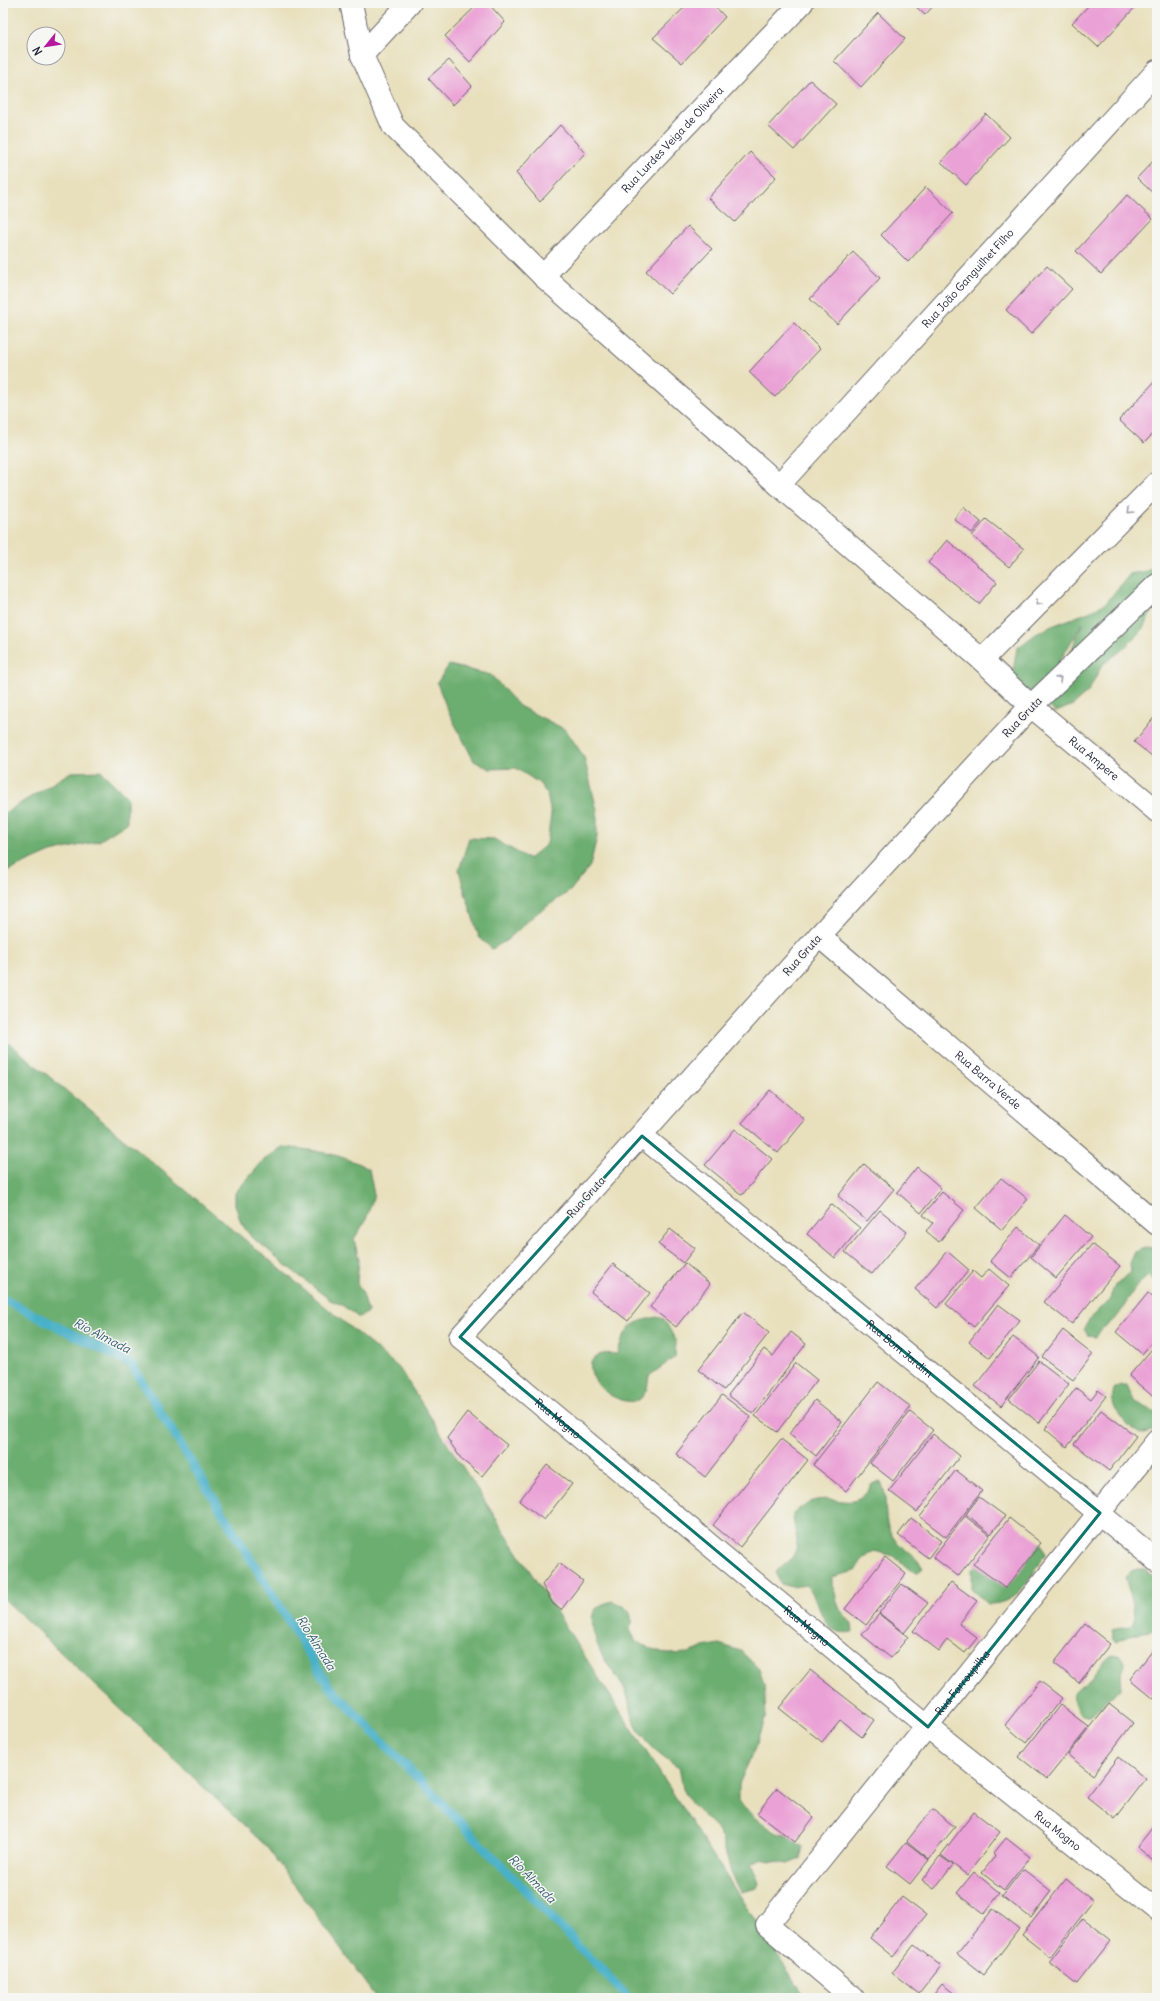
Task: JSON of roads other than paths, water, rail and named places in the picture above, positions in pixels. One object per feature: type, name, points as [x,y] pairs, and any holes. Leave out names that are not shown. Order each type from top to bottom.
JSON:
[{"type":"street","name":"Rua Ampere","points":[[351,3],[362,55],[392,126],[543,276],[779,485],[982,660],[1031,706],[1157,811]]},
{"type":"street","points":[[362,55],[410,3]]},
{"type":"street","name":"Rua Lurdes Veiga de Oliveira","points":[[543,276],[802,3]]},
{"type":"street","name":"Rua João Ganguilhet Filho","points":[[779,485],[1157,71]]},
{"type":"street","points":[[982,660],[1157,483]]},
{"type":"street","name":"Rua Gruta","points":[[460,1337],[642,1136],[819,936],[1031,706],[1157,585]]},
{"type":"street","name":"Rua Barra Verde","points":[[819,936],[1157,1224]]},
{"type":"street","name":"Rua Bom Jardim","points":[[642,1136],[1157,1561]]},
{"type":"street","name":"Rua Mogno","points":[[460,1337],[928,1727],[1157,1910]]},
{"type":"street","name":"Rua Farroupilha","points":[[853,1998],[767,1925],[1157,1442]]},
{"type":"waterway","name":"Río Almada","points":[[3,1299],[131,1364],[328,1685],[629,1998]]}]
